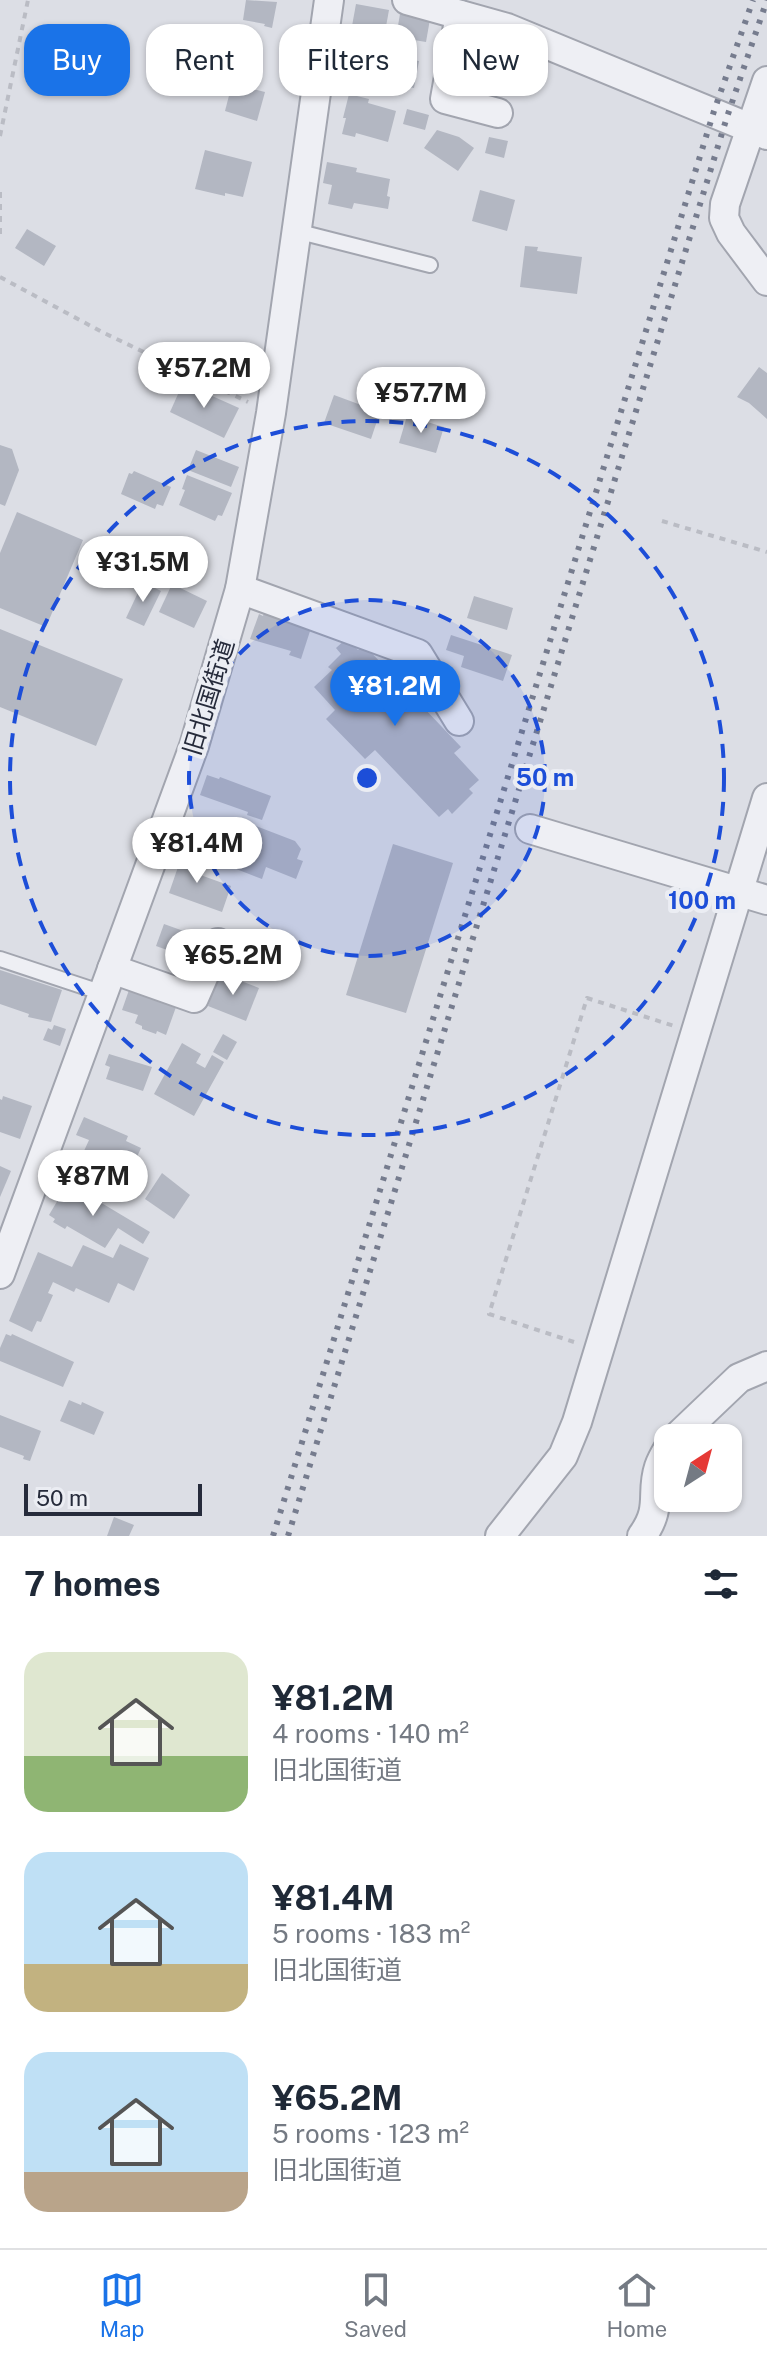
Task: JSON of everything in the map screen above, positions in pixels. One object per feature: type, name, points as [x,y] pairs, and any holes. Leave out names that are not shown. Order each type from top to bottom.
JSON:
[{"type":"street","name":"旧北国街道","points":[[0,1274],[194,746],[240,589],[271,413],[329,0]]},
{"type":"street","points":[[407,0],[507,28],[759,131]]},
{"type":"street","points":[[460,15],[445,99],[498,113]]},
{"type":"street","points":[[767,81],[759,131],[725,204],[724,218],[731,233],[767,281]]},
{"type":"street","points":[[240,589],[418,654],[459,721]]},
{"type":"street","points":[[500,1536],[563,1456],[577,1422],[767,798]]},
{"type":"street","points":[[530,829],[767,900]]},
{"type":"street","points":[[107,981],[194,998],[218,943]]},
{"type":"street","points":[[691,1424],[739,1378],[767,1366]]},
{"type":"street","points":[[642,1536],[654,1512]]},
{"type":"lane","points":[[296,231],[430,265]]},
{"type":"lane","points":[[0,959],[107,981]]},
{"type":"path","points":[[0,136],[28,0]]},
{"type":"path","points":[[0,192],[0,236]]},
{"type":"path","points":[[0,277],[102,332],[271,413]]},
{"type":"path","points":[[662,521],[767,552]]},
{"type":"path","points":[[599,1350],[489,1314],[587,998],[695,1032]]},
{"type":"building","points":[[246,0],[277,2],[272,28],[243,20]]},
{"type":"building","points":[[356,4],[389,10],[386,24],[352,24]]},
{"type":"building","points":[[400,14],[430,19],[426,42],[417,40],[417,24],[398,24]]},
{"type":"building","points":[[265,92],[257,121],[225,111],[229,96],[263,96]]},
{"type":"building","points":[[348,96],[369,99],[368,103],[396,111],[388,142],[356,133],[355,137],[342,134],[346,118],[343,118]]},
{"type":"building","points":[[407,109],[429,115],[425,130],[403,124]]},
{"type":"building","points":[[437,130],[459,137],[474,148],[458,171],[424,148]]},
{"type":"building","points":[[489,137],[508,141],[504,158],[485,153]]},
{"type":"building","points":[[205,150],[252,162],[243,197],[195,189]]},
{"type":"building","points":[[327,162],[390,179],[388,209],[354,203],[352,209],[328,204],[332,185],[323,183]]},
{"type":"building","points":[[480,190],[515,200],[507,231],[472,221]]},
{"type":"building","points":[[27,229],[56,246],[44,266],[15,248]]},
{"type":"building","points":[[525,246],[538,247],[537,251],[582,257],[577,294],[520,287]]},
{"type":"building","points":[[759,367],[767,373],[767,419],[737,397]]},
{"type":"building","points":[[183,383],[239,408],[224,438],[170,412]]},
{"type":"building","points":[[334,395],[380,412],[371,439],[324,423]]},
{"type":"building","points":[[407,416],[444,427],[436,453],[399,443]]},
{"type":"building","points":[[0,445],[12,449],[19,470],[5,506],[0,504]]},
{"type":"building","points":[[196,450],[239,467],[231,487],[188,470]]},
{"type":"building","points":[[134,471],[171,487],[163,506],[157,504],[155,509],[121,494],[129,473]]},
{"type":"building","points":[[187,475],[232,493],[222,516],[218,515],[215,521],[179,505]]},
{"type":"building","points":[[17,512],[83,540],[46,627],[0,608],[0,553]]},
{"type":"building","points":[[148,569],[166,578],[161,588],[143,579]]},
{"type":"building","points":[[143,582],[161,591],[144,626],[126,618]]},
{"type":"building","points":[[172,584],[207,601],[194,628],[159,612]]},
{"type":"building","points":[[474,596],[513,608],[507,630],[467,618]]},
{"type":"building","points":[[265,609],[311,628],[301,659],[289,655],[291,651],[250,639],[259,614],[263,616]]},
{"type":"building","points":[[0,629],[123,679],[96,746],[0,707]]},
{"type":"building","points":[[451,635],[512,655],[503,681],[461,667],[464,656],[446,650]]},
{"type":"building","points":[[347,638],[358,650],[364,645],[461,747],[454,753],[479,780],[469,789],[473,793],[452,814],[448,809],[439,817],[375,750],[365,759],[326,719],[335,710],[314,687],[332,670],[328,667],[341,654],[336,648]]},
{"type":"building","points":[[207,775],[271,796],[262,820],[200,795]]},
{"type":"building","points":[[248,823],[295,841],[301,849],[297,859],[303,861],[296,879],[266,867],[262,879],[226,865],[234,843],[239,845]]},
{"type":"building","points":[[393,844],[453,863],[406,1013],[346,995]]},
{"type":"building","points":[[178,850],[197,858],[192,872],[231,886],[222,912],[169,893],[178,867],[173,865]]},
{"type":"building","points":[[164,924],[203,938],[195,960],[156,946]]},
{"type":"building","points":[[0,970],[62,990],[51,1022],[28,1017],[29,1014],[0,1004]]},
{"type":"building","points":[[220,973],[259,988],[246,1021],[208,1006]]},
{"type":"building","points":[[129,990],[176,1007],[166,1035],[142,1029],[135,1023],[138,1015],[122,1010]]},
{"type":"building","points":[[54,1025],[66,1029],[60,1046],[43,1040],[48,1028],[52,1030]]},
{"type":"building","points":[[223,1034],[237,1042],[227,1060],[213,1052]]},
{"type":"building","points":[[182,1043],[201,1054],[196,1063],[205,1068],[212,1055],[224,1062],[194,1116],[154,1094]]},
{"type":"building","points":[[109,1054],[152,1067],[143,1091],[106,1079],[110,1067],[105,1065]]},
{"type":"building","points":[[3,1096],[32,1106],[20,1139],[0,1132],[0,1099]]},
{"type":"building","points":[[84,1117],[128,1136],[126,1141],[141,1148],[127,1179],[106,1169],[109,1162],[84,1151],[89,1140],[76,1135]]},
{"type":"building","points":[[69,1156],[96,1169],[89,1182],[62,1169]]},
{"type":"building","points":[[0,1166],[11,1171],[0,1197]]},
{"type":"building","points":[[162,1173],[190,1195],[174,1219],[145,1199]]},
{"type":"building","points":[[68,1183],[150,1232],[143,1244],[118,1228],[105,1248],[67,1226],[65,1229],[53,1222],[55,1219],[49,1215]]},
{"type":"building","points":[[120,1244],[149,1258],[134,1291],[118,1283],[109,1303],[76,1288],[74,1292],[53,1282],[48,1293],[53,1295],[41,1322],[37,1321],[32,1332],[9,1321],[38,1252],[72,1267],[83,1245],[113,1258]]},
{"type":"building","points":[[6,1334],[74,1362],[63,1387],[0,1361],[0,1348]]},
{"type":"building","points":[[69,1400],[104,1412],[94,1435],[60,1421]]},
{"type":"building","points":[[0,1415],[41,1431],[30,1461],[0,1447]]},
{"type":"building","points":[[114,1517],[134,1525],[129,1536],[107,1536]]},
{"type":"railway","points":[[273,1536],[714,111],[753,0]]},
{"type":"railway","points":[[288,1536],[727,117],[767,0]]}]
